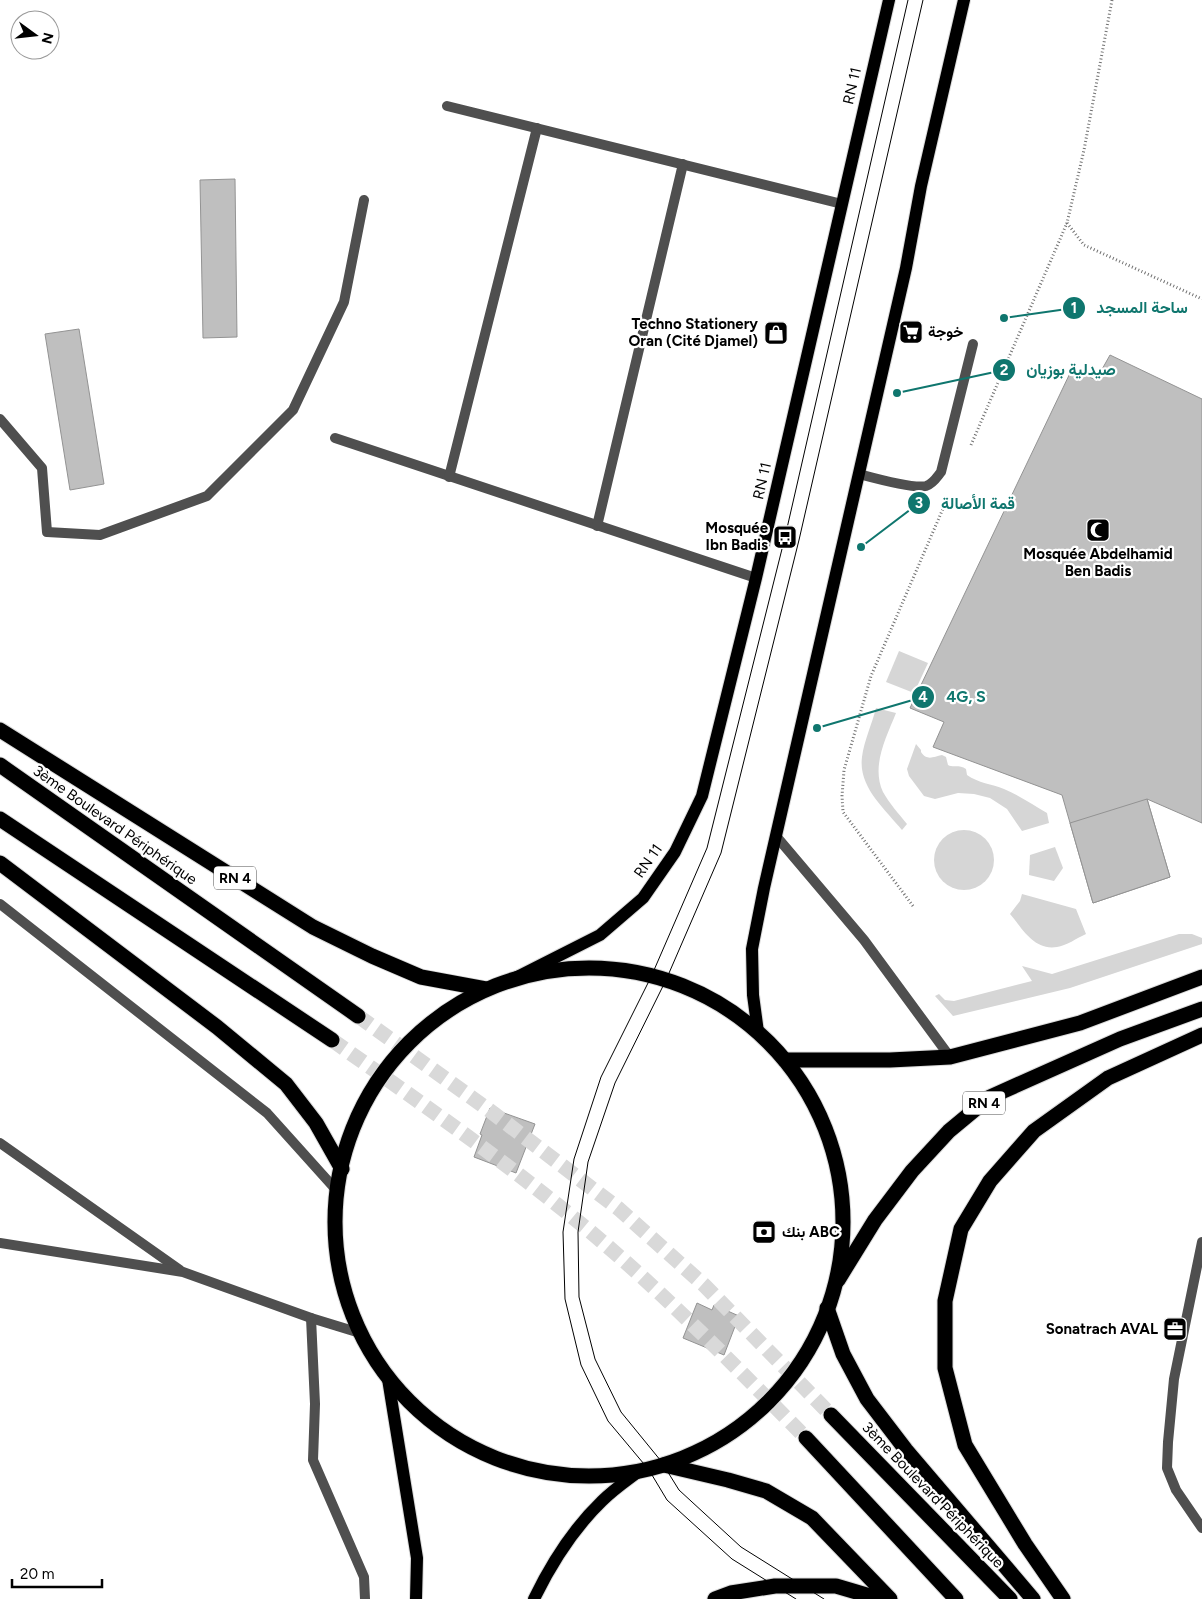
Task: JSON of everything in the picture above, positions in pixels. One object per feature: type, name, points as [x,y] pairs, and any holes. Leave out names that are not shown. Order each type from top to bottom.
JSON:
[{"type":"highway","name":"RN 4","points":[[0,730],[313,927],[421,978],[486,989]]},
{"type":"highway","name":"3ème Boulevard Périphérique","points":[[0,766],[358,1016]]},
{"type":"highway","points":[[0,819],[332,1040]]},
{"type":"highway","points":[[0,863],[217,1027],[286,1084],[316,1123],[342,1169]]},
{"type":"highway","points":[[566,968],[614,968],[683,985],[703,994],[741,1018],[758,1032],[785,1060],[812,1099],[830,1143],[840,1190],[842,1238],[834,1285],[827,1308],[811,1344],[789,1378],[762,1408],[731,1433],[696,1453],[664,1465],[638,1472],[582,1477],[527,1469],[474,1450],[427,1420],[388,1379],[372,1357],[360,1333],[341,1280],[334,1225],[342,1169],[354,1123],[378,1080],[408,1043],[444,1012],[486,989],[518,977],[566,968]]},
{"type":"highway","points":[[785,1060],[890,1060],[950,1057],[1080,1022],[1202,977]]},
{"type":"highway","name":"RN 4","points":[[834,1285],[875,1220],[912,1171],[949,1131],[990,1097],[1120,1039],[1202,1009]]},
{"type":"highway","points":[[1063,1599],[1025,1544],[965,1445],[945,1368],[945,1302],[961,1229],[990,1181],[1034,1131],[1108,1078],[1202,1035]]},
{"type":"highway","points":[[827,1308],[843,1354],[867,1399],[906,1450],[1033,1599]]},
{"type":"highway","name":"3ème Boulevard Périphérique","points":[[831,1415],[1010,1599]]},
{"type":"highway","points":[[806,1438],[956,1599]]},
{"type":"highway","points":[[664,1465],[766,1491],[812,1518],[890,1599]]},
{"type":"highway","points":[[715,1599],[732,1593],[776,1586],[836,1586],[880,1599]]},
{"type":"main road","name":"RN 11","points":[[518,977],[600,935],[643,898],[675,852],[702,796],[756,578],[889,0]]},
{"type":"main road","points":[[758,1032],[752,995],[752,949],[776,836],[906,268],[920,186],[964,0]]},
{"type":"main road","points":[[388,1379],[417,1558],[416,1599]]},
{"type":"main road","points":[[534,1599],[544,1578],[578,1528],[602,1500],[638,1472]]},
{"type":"street","points":[[447,106],[842,204]]},
{"type":"street","points":[[449,477],[537,128]]},
{"type":"street","points":[[596,526],[683,164]]},
{"type":"street","points":[[0,419],[42,468],[47,532],[100,535],[207,496],[293,410],[344,302],[364,200]]},
{"type":"street","points":[[859,474],[917,487],[928,485],[934,480],[941,472],[973,344]]},
{"type":"street","points":[[336,438],[756,578]]},
{"type":"street","points":[[776,836],[864,940],[950,1057]]},
{"type":"street","points":[[0,904],[267,1113],[338,1192]]},
{"type":"street","points":[[0,1143],[183,1272]]},
{"type":"street","points":[[1202,1242],[1174,1379],[1167,1468],[1176,1490],[1202,1528]]},
{"type":"street","points":[[0,1243],[183,1272],[311,1318],[360,1333]]},
{"type":"street","points":[[311,1318],[316,1404],[313,1460],[364,1577],[365,1599]]},
{"type":"path","points":[[1112,0],[1084,150],[1067,223],[1084,245],[1202,299]]},
{"type":"path","points":[[850,748],[844,770],[843,812],[914,906]]},
{"type":"shaded area","points":[[899,651],[928,663],[914,693],[886,682]]},
{"type":"shaded area","points":[[876,708],[896,713],[881,752],[879,772],[883,792],[907,824],[902,830],[874,797],[864,778],[862,768],[863,751]]},
{"type":"shaded area","points":[[916,744],[926,757],[942,755],[946,757],[948,765],[966,769],[967,775],[971,778],[1004,789],[1026,800],[1047,813],[1049,823],[1022,831],[1007,809],[990,798],[958,793],[935,799],[924,796],[909,776],[907,769]]},
{"type":"shaded area","points":[[964,830],[981,835],[989,843],[994,860],[989,877],[981,885],[964,890],[947,885],[939,877],[934,860],[939,843],[947,835]]},
{"type":"shaded area","points":[[1055,847],[1063,868],[1054,881],[1029,875],[1030,855]]},
{"type":"shaded area","points":[[1022,894],[1076,909],[1086,934],[1068,944],[1057,947],[1042,946],[1035,942],[1024,932],[1010,914],[1020,901]]},
{"type":"shaded area","points":[[1179,934],[1192,934],[1202,938],[1202,944],[1070,988],[953,1016],[935,996],[939,994],[945,1000],[954,1001],[1032,981],[1022,966],[1052,974]]},
{"type":"building","points":[[235,179],[237,337],[203,338],[200,180]]},
{"type":"building","points":[[79,329],[104,484],[70,490],[45,334]]},
{"type":"building","name":"Mosquée Abdelhamid Ben Badis","points":[[1110,355],[1202,399],[1202,823],[1147,799],[1170,877],[1093,903],[1062,795],[933,747],[944,722],[910,708],[1072,369],[1096,380]]},
{"type":"building","points":[[1147,799],[1170,877],[1093,903],[1070,823]]},
{"type":"building","points":[[490,1108],[535,1124],[516,1173],[474,1157]]},
{"type":"building","points":[[697,1303],[712,1310],[714,1305],[739,1316],[724,1355],[683,1338]]},
{"type":"tunnel","points":[[358,1016],[493,1113],[619,1209],[704,1285],[831,1415]]},
{"type":"tunnel","points":[[332,1040],[501,1161],[567,1212],[679,1311],[806,1438]]},
{"type":"tram line","points":[[796,1599],[732,1559],[667,1500],[649,1470],[608,1421],[581,1365],[565,1299],[563,1232],[574,1159],[601,1077],[651,977],[707,848],[785,537],[908,0]]},
{"type":"tram line","points":[[824,1599],[741,1547],[679,1490],[661,1461],[621,1412],[595,1359],[579,1297],[578,1232],[588,1162],[615,1083],[666,980],[721,853],[799,540],[923,0]]},
{"type":"place","name":"ساحة المسجد","points":[[1004,318]]},
{"type":"place","name":"خوجة","points":[[911,332]]},
{"type":"place","name":"Techno Stationery Oran (Cité Djamel)","points":[[776,333]]},
{"type":"place","name":"صيدلية بوزيان","points":[[897,393]]},
{"type":"place","name":"Mosquée Abdelhamid Ben Badis","points":[[1098,530]]},
{"type":"place","name":"Mosquée Ibn Badis","points":[[785,537]]},
{"type":"place","name":"قمة الأصالة","points":[[861,547]]},
{"type":"place","name":"4G, S","points":[[817,728]]},
{"type":"place","name":"بنك ABC","points":[[764,1232]]},
{"type":"place","name":"Sonatrach AVAL","points":[[1175,1329]]}]
